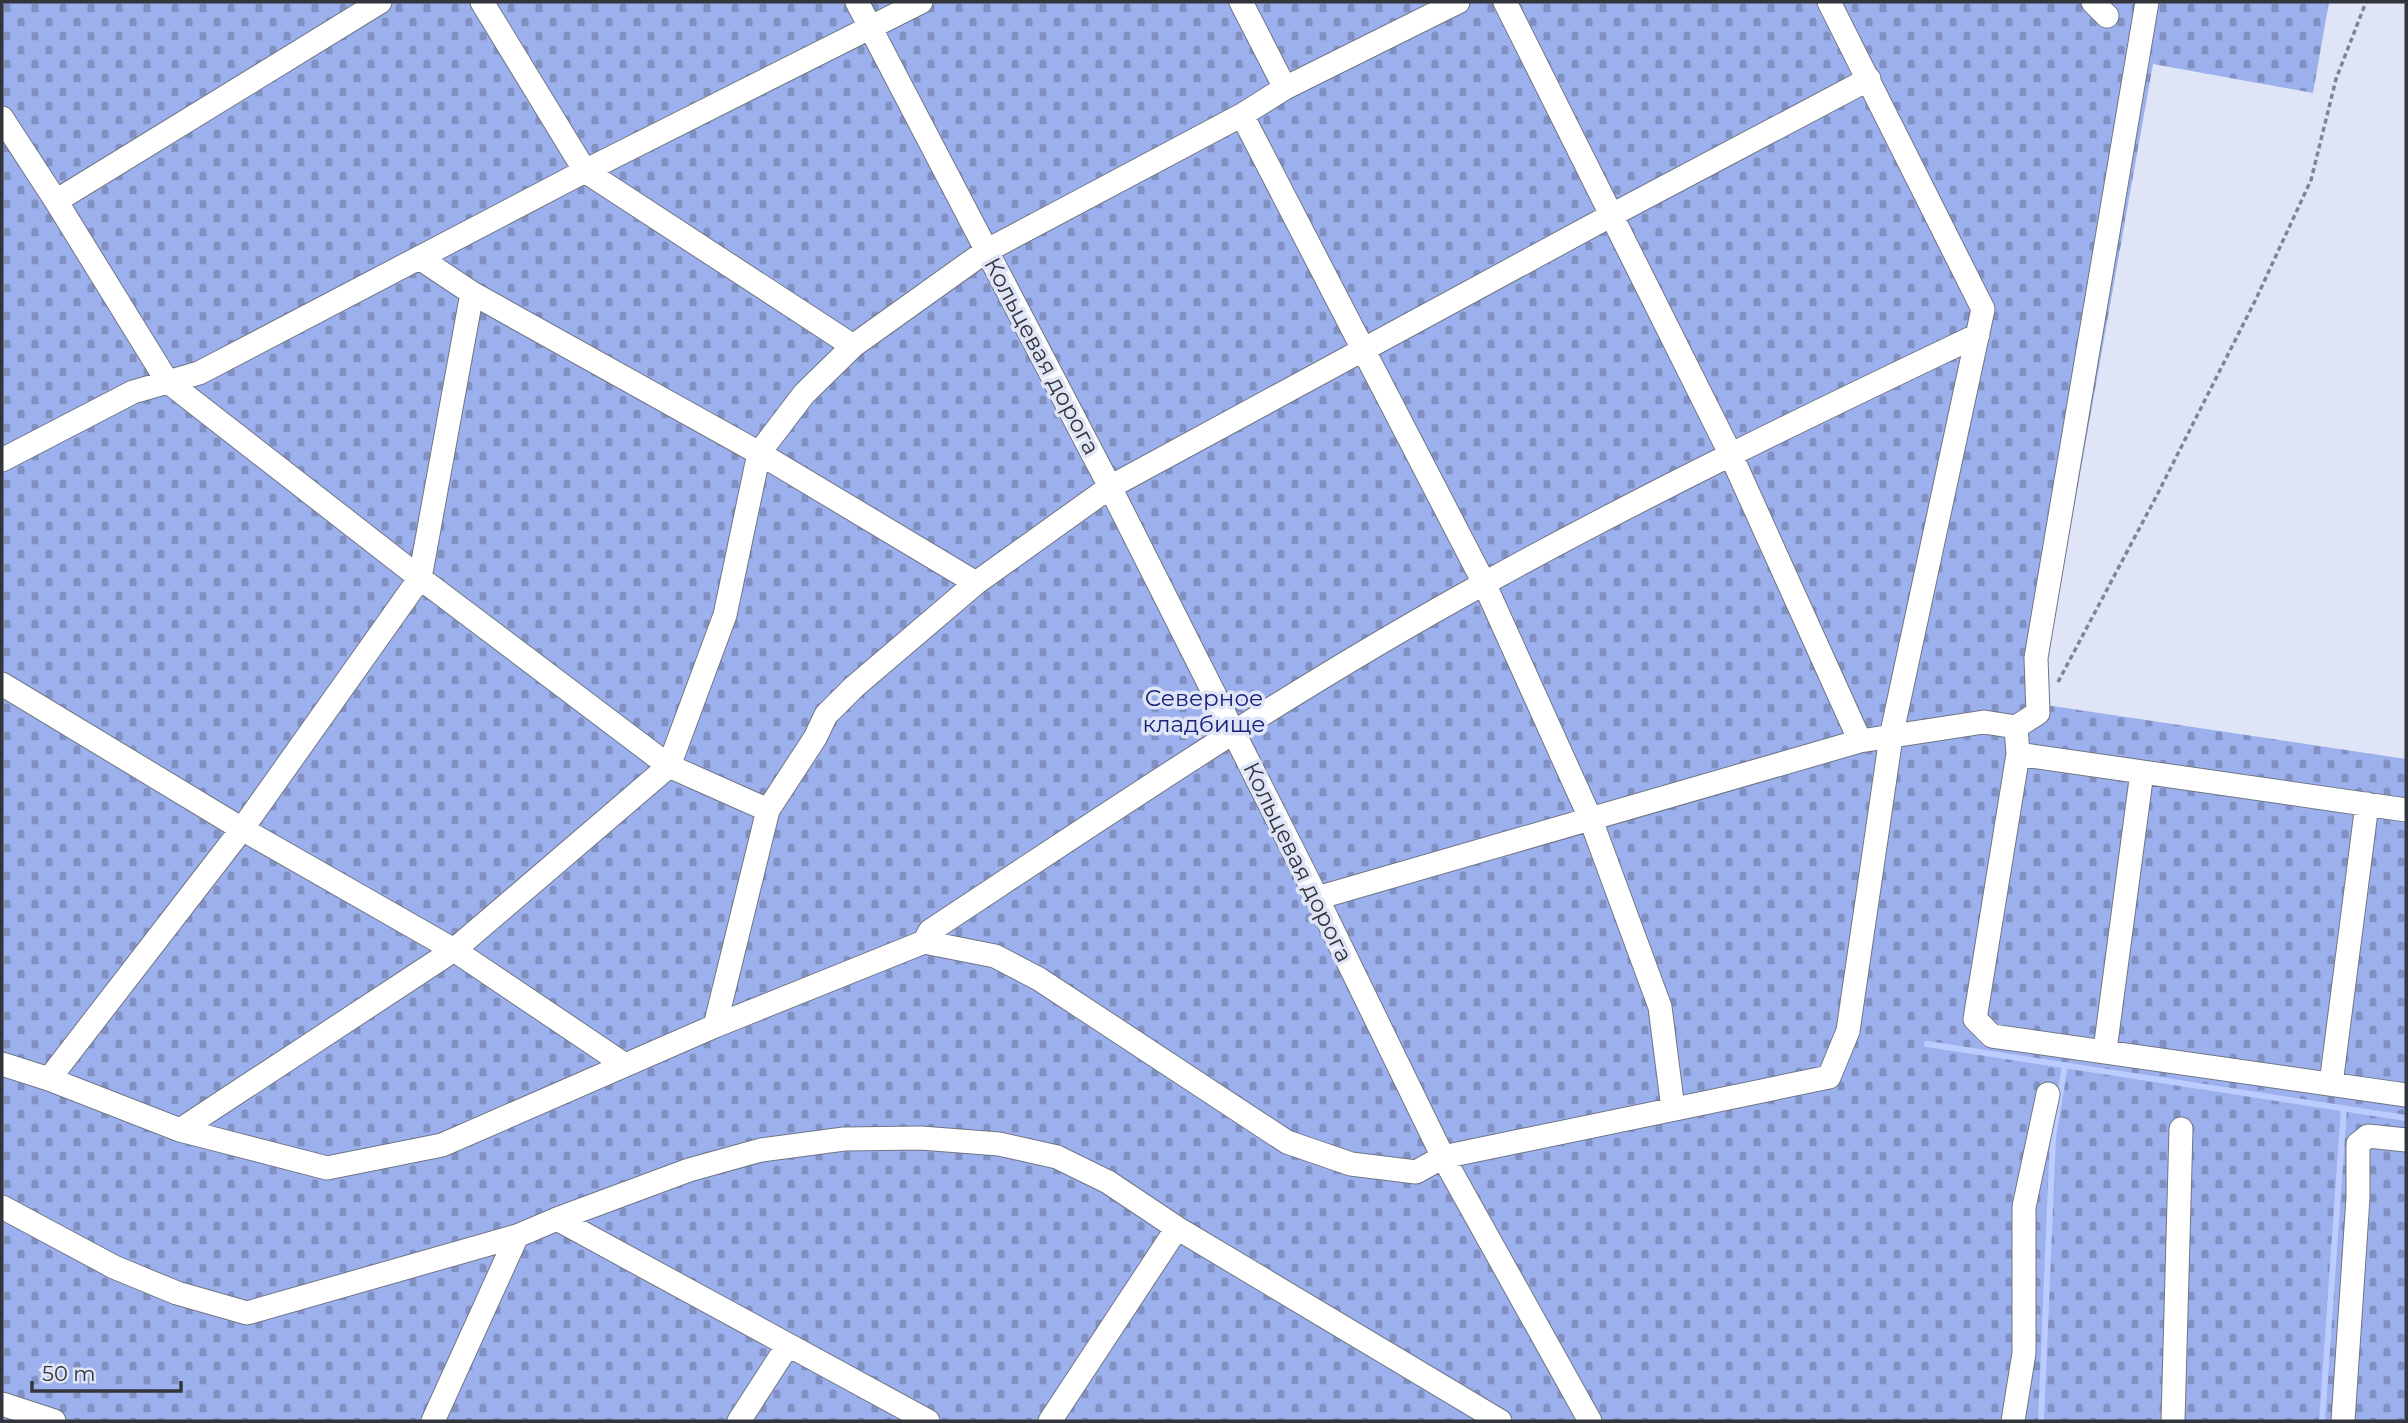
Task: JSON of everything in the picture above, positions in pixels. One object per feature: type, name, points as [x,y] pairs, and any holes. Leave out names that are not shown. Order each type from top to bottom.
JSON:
[{"type":"lane","points":[[57,201],[380,2]]},
{"type":"lane","points":[[482,2],[585,171],[853,346]]},
{"type":"lane","name":"Кольцевая дорога","points":[[857,2],[1110,486],[1317,898],[1443,1157],[1590,1421]]},
{"type":"lane","points":[[2,460],[133,392],[199,373],[585,171],[921,2]]},
{"type":"lane","points":[[1241,2],[1285,88]]},
{"type":"lane","points":[[180,1130],[454,950],[669,766],[725,615],[759,453],[804,394],[853,346],[986,251],[1242,115],[1285,88],[1458,2]]},
{"type":"lane","points":[[1505,2],[1730,453],[1860,741]]},
{"type":"lane","points":[[2,1063],[180,1130],[327,1168],[442,1145],[715,1026],[924,942],[995,956],[1039,979],[1287,1142],[1351,1164],[1416,1172],[1443,1157],[1829,1077],[1849,1031],[1891,737],[1983,309],[1829,2]]},
{"type":"lane","points":[[2093,2],[2107,16],[2109,2]]},
{"type":"lane","points":[[1317,898],[1860,741],[1984,722],[2016,727],[2038,713],[2036,658],[2147,2]]},
{"type":"lane","points":[[715,1026],[768,810],[827,715],[854,687],[976,583],[1110,486],[1868,79]]},
{"type":"lane","points":[[1242,115],[1484,583],[1591,820],[1660,1007],[1673,1109]]},
{"type":"lane","points":[[2,118],[57,201],[167,381],[420,578],[669,766],[768,810]]},
{"type":"lane","points":[[421,259],[472,293],[759,453],[976,583]]},
{"type":"lane","points":[[49,1079],[242,829],[420,578],[472,293]]},
{"type":"lane","points":[[924,942],[930,931],[1233,731],[1484,583],[1730,453],[1978,335]]},
{"type":"lane","points":[[2,684],[242,829],[454,950],[625,1065]]},
{"type":"lane","points":[[2016,727],[2018,754],[1975,1019],[1992,1036],[2105,1050],[2406,1096]]},
{"type":"lane","points":[[2018,754],[2406,810]]},
{"type":"lane","points":[[2105,1050],[2142,772]]},
{"type":"lane","points":[[2331,1084],[2367,804]]},
{"type":"lane","points":[[2013,1421],[2024,1353],[2024,1206],[2048,1094]]},
{"type":"lane","points":[[2173,1421],[2181,1129]]},
{"type":"lane","points":[[2343,1421],[2358,1198],[2358,1144],[2368,1136],[2406,1140]]},
{"type":"lane","points":[[2,1207],[114,1267],[177,1293],[247,1313],[517,1236],[689,1170],[761,1150],[844,1139],[921,1138],[999,1144],[1057,1157],[1108,1182],[1177,1228],[1500,1421]]},
{"type":"lane","points":[[557,1219],[928,1421]]},
{"type":"lane","points":[[1050,1421],[1177,1228]]},
{"type":"lane","points":[[433,1421],[517,1236]]},
{"type":"lane","points":[[739,1421],[788,1345]]},
{"type":"lane","points":[[2,1404],[54,1421]]},
{"type":"path","points":[[2038,713],[2059,681],[2156,497],[2256,299],[2311,180],[2336,79],[2366,2]]},
{"type":"green space","name":"Северное кладбище","points":[[2,2],[2329,2],[2313,93],[2153,64],[2039,704],[2406,759],[2406,1421],[2,1421]]},
{"type":"waterway","points":[[1927,1044],[2406,1118]]},
{"type":"waterway","points":[[2041,1421],[2053,1138],[2065,1065]]},
{"type":"waterway","points":[[2322,1421],[2344,1108]]}]
